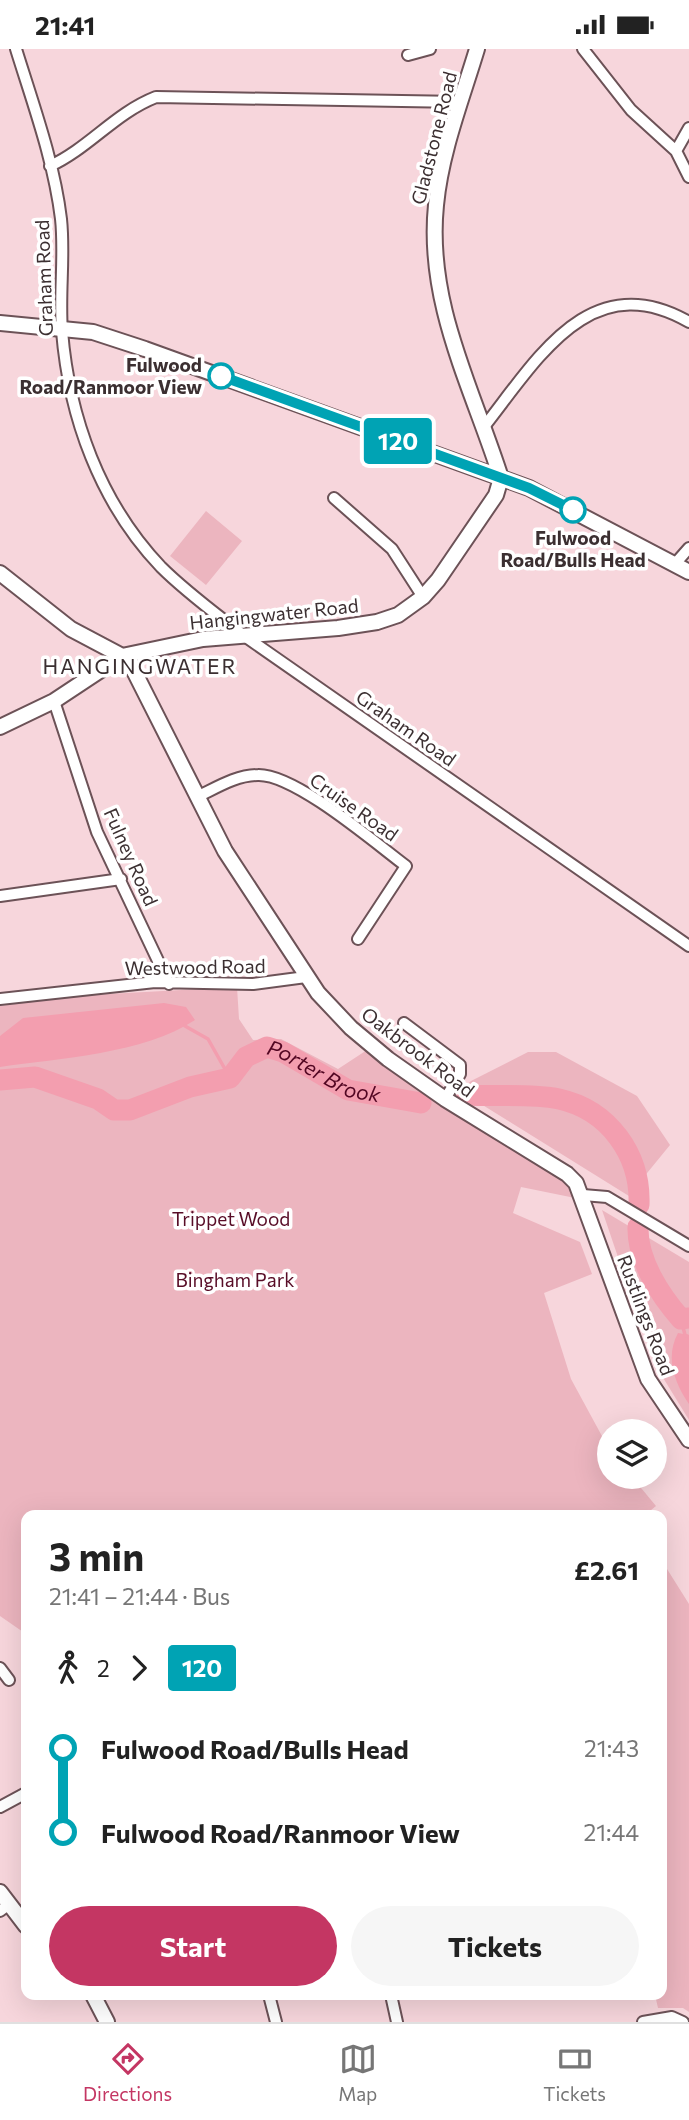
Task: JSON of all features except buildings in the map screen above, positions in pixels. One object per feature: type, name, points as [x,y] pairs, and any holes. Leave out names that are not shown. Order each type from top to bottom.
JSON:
[{"type":"street","points":[[408,55],[430,49]]},
{"type":"street","name":"Gladstone Road","points":[[477,49],[436,202],[435,263],[443,312],[455,354],[501,478]]},
{"type":"street","points":[[583,49],[631,110],[676,151],[689,177]]},
{"type":"street","name":"Graham Road","points":[[16,50],[50,166],[61,222],[65,364],[79,426],[90,457],[136,538],[190,593],[243,635],[689,946]]},
{"type":"street","points":[[50,166],[70,157],[134,106],[156,97],[461,103]]},
{"type":"street","points":[[676,151],[689,128]]},
{"type":"street","points":[[483,428],[560,333],[591,312],[624,305],[644,305],[661,309],[689,322]]},
{"type":"street","points":[[0,323],[62,327],[118,339],[553,499],[689,572]]},
{"type":"street","name":"Hangingwater Road","points":[[0,727],[54,701],[122,656],[155,647],[377,622],[398,615],[423,597],[438,580],[496,495],[501,478]]},
{"type":"street","points":[[334,499],[392,549],[423,597]]},
{"type":"street","points":[[674,565],[689,548]]},
{"type":"street","points":[[0,573],[82,636],[122,656]]},
{"type":"street","name":"Oakbrook Road","points":[[122,656],[137,673],[232,862],[306,977],[351,1028],[445,1099],[567,1174],[583,1195]]},
{"type":"street","name":"Fulney Road","points":[[54,701],[97,832],[169,984]]},
{"type":"street","name":"Cruise Road","points":[[197,797],[239,777],[259,774],[277,777],[330,810],[405,866],[358,939]]},
{"type":"street","points":[[0,896],[121,879]]},
{"type":"street","name":"Westwood Road","points":[[0,999],[155,982],[253,984],[306,977]]},
{"type":"street","points":[[404,1023],[460,1065],[460,1074],[445,1099]]},
{"type":"street","points":[[583,1195],[607,1197],[689,1246]]},
{"type":"street","name":"Rustlings Road","points":[[583,1195],[589,1221],[648,1379],[689,1440]]},
{"type":"street","points":[[0,1668],[9,1680]]},
{"type":"street","points":[[0,1807],[21,1796]]},
{"type":"street","points":[[3,1903],[21,1921]]},
{"type":"street","points":[[95,2000],[105,2021]]},
{"type":"street","points":[[271,2000],[276,2022]]},
{"type":"street","points":[[392,2000],[397,2022]]},
{"type":"street","points":[[643,2022],[672,2017],[683,2022]]},
{"type":"green space","points":[[206,511],[242,541],[206,585],[170,556]]},
{"type":"green space","name":"Bingham Park","points":[[237,987],[239,1019],[253,1040],[281,1039],[338,1069],[367,1050],[566,1177],[580,1199],[521,1187],[513,1213],[580,1242],[592,1274],[544,1293],[571,1379],[597,1427],[597,1489],[642,1489],[656,1506],[651,1510],[21,1510],[21,1631],[0,1616],[0,1006],[71,996]]},
{"type":"green space","points":[[528,1052],[556,1052],[637,1096],[670,1145],[643,1178],[645,1206],[460,1091],[471,1081]]},
{"type":"green space","points":[[602,1210],[689,1262],[689,1420],[654,1363]]},
{"type":"green space","points":[[667,1569],[689,1604],[689,2012],[683,2008],[658,2008],[656,2000],[667,2000]]},
{"type":"shaded area","points":[[164,1003],[186,1007],[195,1020],[151,1040],[126,1047],[0,1067],[0,1036],[23,1018]]},
{"type":"shaded area","points":[[678,1333],[689,1335],[689,1404],[673,1369],[672,1351]]},
{"type":"waterway","points":[[185,1026],[208,1039],[230,1078]]},
{"type":"waterway","name":"Porter Brook","points":[[0,1080],[35,1077],[98,1099],[114,1110],[130,1110],[190,1087],[230,1078],[246,1057],[267,1047],[283,1052],[348,1090],[421,1103]]},
{"type":"waterway","name":"Porter Brook","points":[[467,1095],[548,1097],[577,1105],[593,1113],[619,1137],[628,1152],[638,1187],[639,1205]]},
{"type":"waterway","name":"Porter Brook","points":[[638,1227],[641,1252],[651,1276],[681,1319],[689,1318]]},
{"type":"waterway","points":[[681,1319],[685,1335],[689,1337]]},
{"type":"bus line","name":"120","points":[[221,376],[529,488],[573,510]]},
{"type":"place","name":"Fulwood Road/Ranmoor View","points":[[221,376]]},
{"type":"place","name":"Fulwood Road/Bulls Head","points":[[573,510]]},
{"type":"district","name":"HANGINGWATER","points":[[140,667]]},
{"type":"park label","name":"Trippet Wood","points":[[231,1219]]}]
